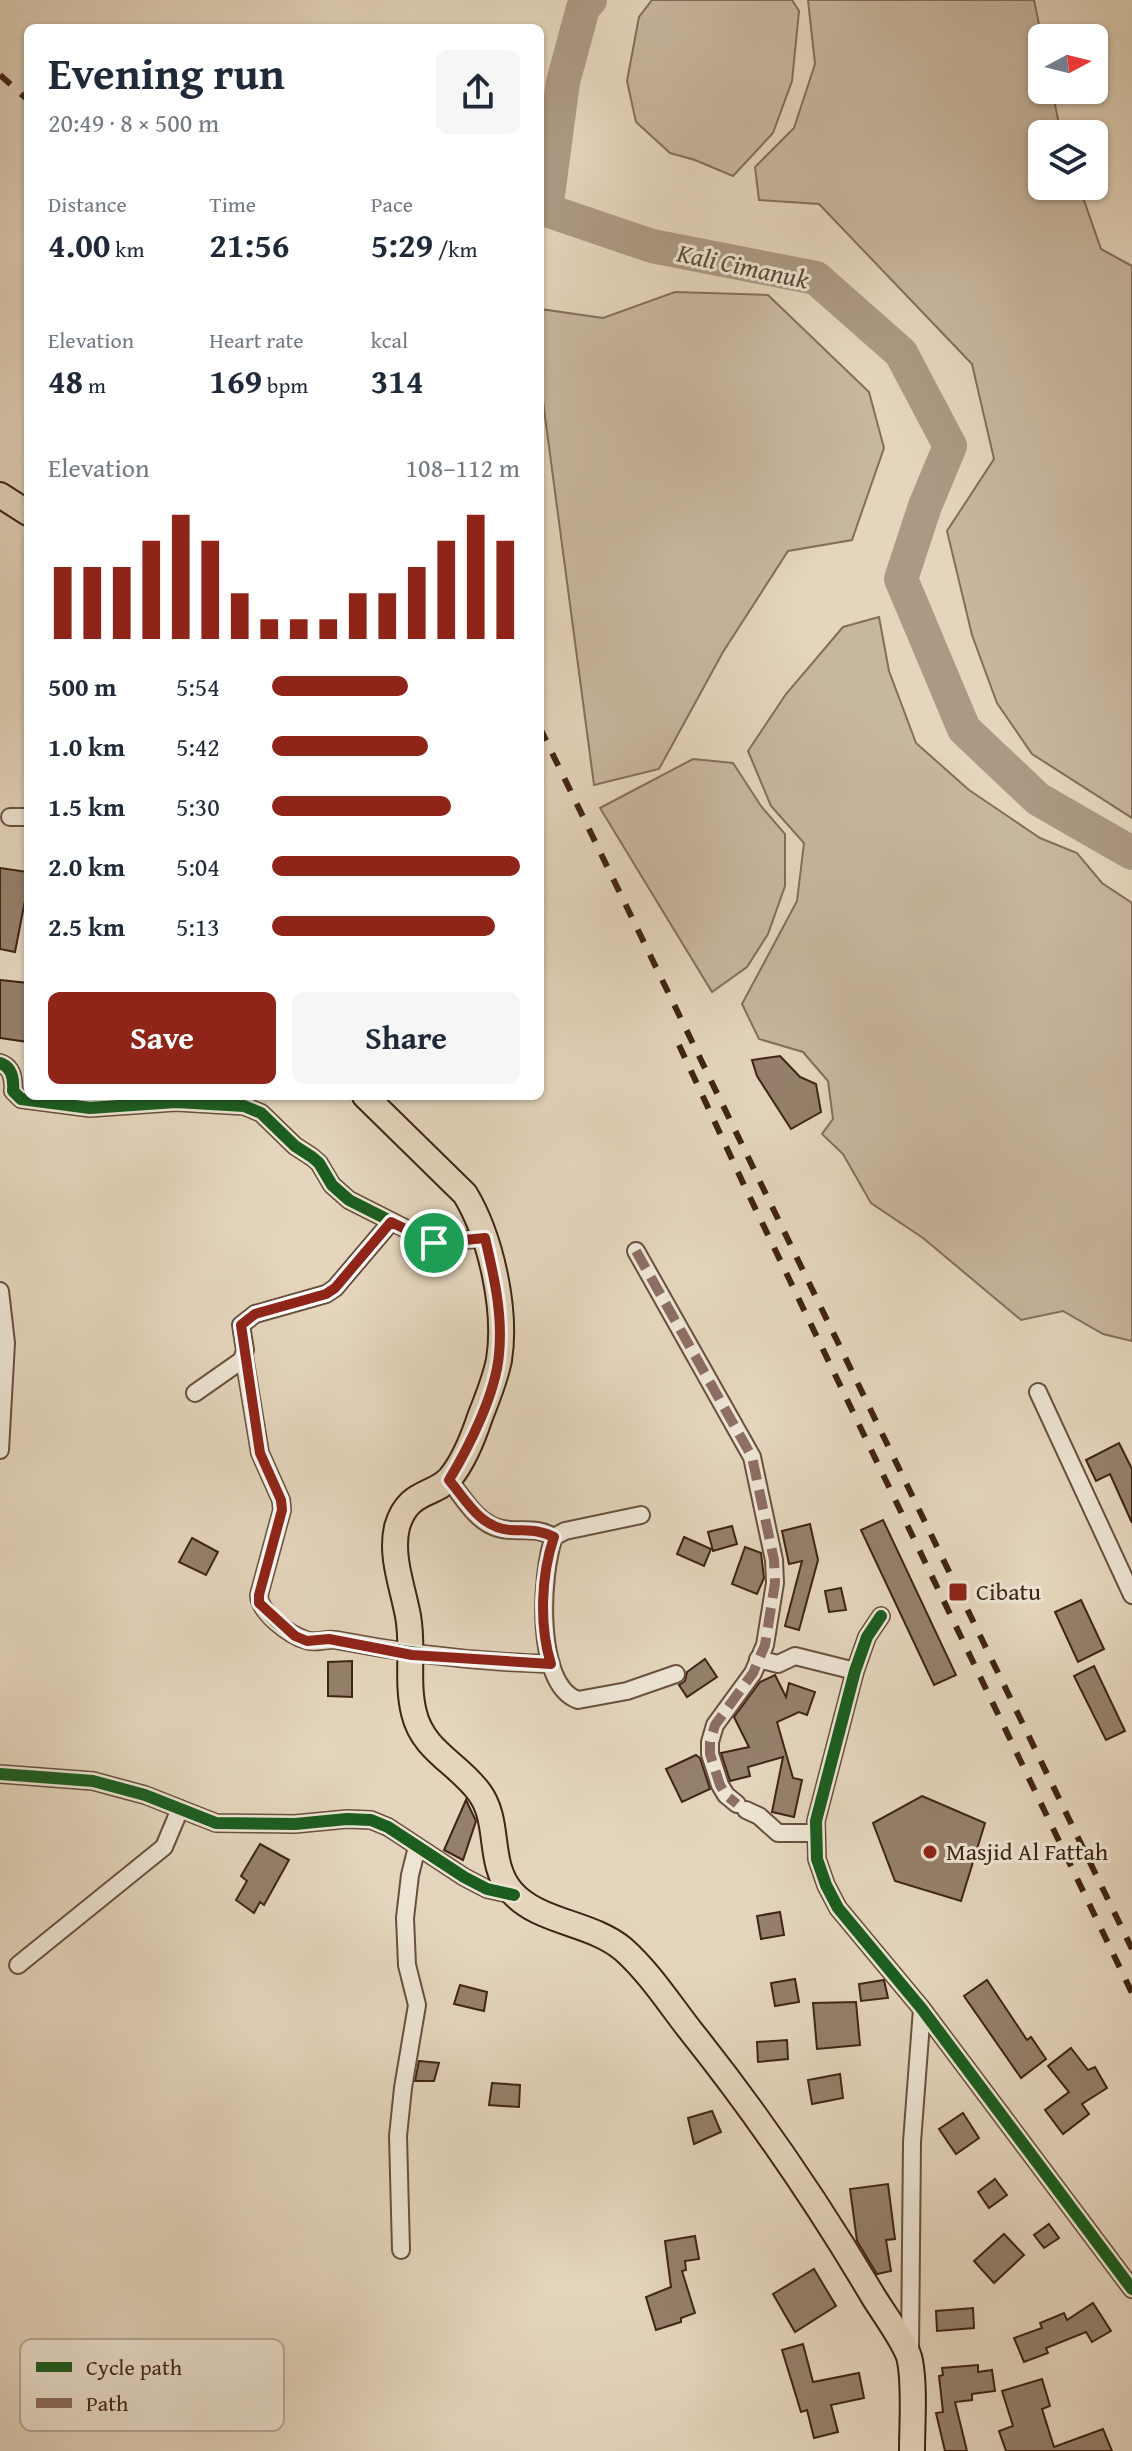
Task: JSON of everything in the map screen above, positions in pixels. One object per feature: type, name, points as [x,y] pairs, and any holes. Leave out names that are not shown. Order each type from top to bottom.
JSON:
[{"type":"main road","points":[[0,495],[24,510]]},
{"type":"main road","points":[[369,1100],[465,1194],[485,1238],[498,1305],[499,1355],[496,1373],[472,1440],[449,1480],[419,1495],[398,1526],[395,1549],[409,1618],[412,1655],[410,1693],[424,1740],[477,1789],[489,1808],[500,1869],[504,1882],[514,1895],[548,1914],[610,1938],[637,1962],[781,2151],[836,2234],[910,2358],[912,2451]]},
{"type":"street","points":[[10,817],[24,817]]},
{"type":"street","points":[[0,1063],[9,1069],[16,1096],[24,1099]]},
{"type":"street","points":[[28,1100],[90,1108],[176,1102],[233,1104],[254,1110],[319,1163],[340,1193],[391,1222],[434,1243],[485,1238]]},
{"type":"street","points":[[391,1222],[335,1288],[326,1294],[255,1314],[241,1325],[260,1453],[281,1500],[282,1510],[259,1603],[295,1636],[307,1641],[329,1639],[412,1655],[551,1664]]},
{"type":"street","points":[[636,1251],[752,1457],[774,1560],[775,1583],[765,1645],[753,1673],[715,1725],[710,1754],[720,1785],[741,1807],[759,1816],[778,1833],[815,1833]]},
{"type":"street","points":[[0,1291],[6,1343],[0,1450]]},
{"type":"street","points":[[195,1393],[244,1356]]},
{"type":"street","points":[[1038,1392],[1132,1595]]},
{"type":"street","points":[[449,1480],[477,1516],[487,1523],[512,1530],[541,1530],[554,1537]]},
{"type":"street","points":[[641,1515],[565,1531],[554,1537],[546,1570],[545,1641],[551,1664],[565,1692],[578,1700],[627,1691],[676,1674]]},
{"type":"street","points":[[881,1616],[867,1637],[855,1671],[815,1833],[817,1859],[838,1908],[922,2009],[1132,2289]]},
{"type":"street","points":[[758,1659],[778,1664],[795,1656],[855,1671]]},
{"type":"street","points":[[0,1774],[93,1781],[145,1795],[216,1823],[295,1824],[371,1820],[388,1827],[487,1889],[514,1895]]},
{"type":"street","points":[[18,1965],[164,1847],[180,1809]]},
{"type":"street","points":[[401,2250],[398,2136],[417,2005],[407,1965],[405,1918],[417,1847]]},
{"type":"street","points":[[910,2358],[912,2142],[922,2009]]},
{"type":"shaded area","points":[[652,0],[792,0],[799,11],[792,81],[773,133],[733,176],[670,153],[636,122],[627,81],[639,17]]},
{"type":"shaded area","points":[[808,0],[1034,0],[1039,24],[1028,24],[1028,104],[1055,104],[1058,120],[1028,120],[1028,200],[1084,200],[1101,249],[1132,266],[1132,818],[1032,754],[997,703],[972,635],[947,531],[994,459],[972,364],[819,204],[759,200],[755,167],[794,128],[815,64]]},
{"type":"shaded area","points":[[675,292],[768,295],[869,392],[884,448],[852,540],[788,551],[723,652],[659,769],[594,785],[544,409],[544,310],[603,318]]},
{"type":"shaded area","points":[[879,617],[889,671],[916,743],[969,790],[1040,838],[1077,853],[1102,883],[1132,903],[1132,1341],[1103,1334],[1063,1311],[1021,1320],[923,1238],[871,1203],[843,1154],[822,1134],[833,1119],[828,1081],[803,1052],[759,1039],[742,1004],[797,901],[804,843],[771,806],[748,751],[786,694],[843,627]]},
{"type":"shaded area","points":[[693,759],[733,763],[761,806],[785,834],[785,886],[768,934],[747,967],[712,992],[600,808]]},
{"type":"building","points":[[0,868],[24,871],[24,906],[15,952],[0,949]]},
{"type":"building","points":[[0,980],[24,983],[24,1041],[0,1038]]},
{"type":"building","points":[[780,1056],[800,1077],[816,1084],[821,1112],[791,1129],[757,1076],[752,1060]]},
{"type":"building","points":[[1119,1443],[1132,1469],[1132,1523],[1110,1474],[1096,1481],[1086,1460]]},
{"type":"building","points":[[883,1520],[956,1675],[934,1685],[861,1530]]},
{"type":"building","points":[[810,1524],[818,1560],[799,1630],[785,1626],[802,1561],[789,1564],[782,1531]]},
{"type":"building","points":[[732,1526],[737,1544],[713,1551],[708,1532]]},
{"type":"building","points":[[684,1537],[711,1549],[704,1566],[677,1554]]},
{"type":"building","points":[[192,1538],[218,1552],[206,1575],[179,1562]]},
{"type":"building","points":[[745,1547],[761,1553],[764,1578],[757,1594],[732,1584]]},
{"type":"building","points":[[841,1588],[846,1610],[829,1612],[825,1591]]},
{"type":"building","points":[[1081,1600],[1104,1649],[1078,1662],[1055,1612]]},
{"type":"building","points":[[705,1659],[717,1677],[687,1697],[679,1685],[685,1681],[687,1672]]},
{"type":"building","points":[[352,1661],[352,1697],[328,1696],[328,1662]]},
{"type":"building","points":[[1094,1666],[1125,1731],[1106,1740],[1074,1676]]},
{"type":"building","points":[[775,1675],[786,1697],[789,1683],[815,1692],[807,1715],[799,1712],[777,1722],[793,1778],[802,1780],[794,1817],[772,1812],[783,1757],[748,1767],[750,1776],[730,1781],[721,1753],[749,1747],[734,1717],[760,1682]]},
{"type":"building","points":[[696,1755],[700,1758],[710,1789],[682,1802],[666,1769]]},
{"type":"building","name":"Masjid Al Fattah","points":[[922,1796],[985,1823],[961,1901],[895,1881],[873,1823]]},
{"type":"building","points":[[466,1800],[476,1821],[463,1860],[444,1850]]},
{"type":"building","points":[[260,1844],[289,1860],[264,1905],[260,1902],[254,1913],[236,1900],[247,1881],[241,1876]]},
{"type":"building","points":[[780,1912],[784,1935],[761,1939],[757,1916]]},
{"type":"building","points":[[795,1979],[799,2002],[775,2006],[771,1983]]},
{"type":"building","points":[[884,1980],[888,1998],[861,2001],[859,1984]]},
{"type":"building","points":[[987,1980],[1027,2040],[1031,2037],[1046,2059],[1021,2078],[964,1996]]},
{"type":"building","points":[[460,1985],[487,1992],[484,2011],[454,2004]]},
{"type":"building","points":[[856,2002],[860,2045],[817,2049],[813,2003]]},
{"type":"building","points":[[787,2040],[788,2059],[758,2062],[757,2042]]},
{"type":"building","points":[[1071,2048],[1088,2070],[1095,2067],[1107,2088],[1082,2104],[1089,2114],[1063,2134],[1045,2110],[1069,2092],[1048,2066]]},
{"type":"building","points":[[419,2061],[439,2063],[434,2081],[415,2081]]},
{"type":"building","points":[[840,2074],[843,2098],[812,2104],[808,2080]]},
{"type":"building","points":[[492,2083],[520,2085],[519,2107],[489,2105]]},
{"type":"building","points":[[712,2111],[721,2132],[694,2144],[688,2118]]},
{"type":"building","points":[[963,2113],[979,2138],[956,2154],[939,2129]]},
{"type":"building","points":[[995,2179],[1007,2195],[989,2208],[978,2192]]},
{"type":"building","points":[[888,2184],[895,2239],[886,2240],[891,2271],[877,2274],[857,2241],[850,2189]]},
{"type":"building","points":[[1049,2224],[1059,2238],[1044,2248],[1034,2235]]},
{"type":"building","points":[[1004,2234],[1024,2255],[994,2283],[974,2261]]},
{"type":"building","points":[[695,2236],[699,2259],[685,2261],[686,2270],[682,2271],[695,2313],[681,2318],[681,2322],[656,2330],[646,2297],[671,2287],[665,2241]]},
{"type":"building","points":[[814,2269],[836,2306],[795,2332],[773,2294]]},
{"type":"building","points":[[1093,2303],[1111,2331],[1092,2342],[1086,2332],[1046,2348],[1048,2353],[1024,2362],[1014,2338],[1042,2328],[1040,2323],[1064,2313],[1067,2320]]},
{"type":"building","points":[[973,2308],[974,2328],[937,2331],[936,2311]]},
{"type":"building","points":[[803,2344],[813,2382],[859,2373],[864,2398],[831,2405],[838,2432],[814,2438],[807,2410],[801,2412],[782,2350]]},
{"type":"building","points":[[978,2365],[978,2372],[992,2370],[995,2391],[972,2394],[972,2400],[955,2402],[967,2451],[945,2451],[936,2413],[943,2412],[939,2376],[943,2375],[942,2368]]},
{"type":"building","points":[[1042,2379],[1050,2406],[1042,2409],[1054,2447],[1103,2429],[1112,2451],[1006,2451],[999,2431],[1013,2426],[1002,2391]]},
{"type":"waterway","name":"Kali Cimanuk","points":[[590,0],[583,8],[563,82],[546,210],[652,246],[816,278],[901,353],[950,446],[925,506],[901,579],[964,729],[1038,799],[1132,853]]},
{"type":"railway","points":[[0,75],[24,96]]},
{"type":"railway","points":[[544,736],[1132,1949]]},
{"type":"railway","points":[[679,1045],[1132,1993]]},
{"type":"marked path","points":[[636,1251],[752,1457],[774,1560],[775,1583],[765,1645],[753,1673],[715,1725],[710,1742],[710,1754],[720,1785],[737,1804]]},
{"type":"cycle path","points":[[0,1063],[10,1070],[13,1091],[24,1099]]},
{"type":"cycle path","points":[[29,1100],[90,1108],[176,1102],[244,1106],[261,1113],[295,1146],[319,1163],[332,1185],[349,1200],[434,1243],[485,1238]]},
{"type":"cycle path","points":[[244,1356],[260,1453],[281,1500],[282,1510],[259,1595],[269,1615],[291,1633],[310,1641],[332,1640],[443,1656],[551,1664]]},
{"type":"cycle path","points":[[881,1616],[867,1637],[855,1671],[816,1821],[817,1859],[826,1885],[838,1908],[922,2009],[1132,2289]]},
{"type":"cycle path","points":[[0,1774],[93,1781],[145,1795],[216,1823],[295,1824],[371,1820],[388,1827],[464,1877],[487,1889],[514,1895]]},
{"type":"place","name":"Cibatu","points":[[958,1592]]},
{"type":"place","name":"Masjid Al Fattah","points":[[930,1852]]},
{"type":"route","points":[[391,1222],[434,1243],[485,1238],[498,1305],[499,1355],[496,1373],[472,1440],[449,1480],[477,1516],[487,1523],[512,1530],[541,1530],[554,1537],[544,1596],[545,1641],[551,1664],[412,1655],[329,1639],[307,1641],[295,1636],[259,1603],[282,1510],[281,1500],[265,1469],[255,1432],[241,1325],[255,1314],[326,1294],[335,1288],[391,1222]]}]
